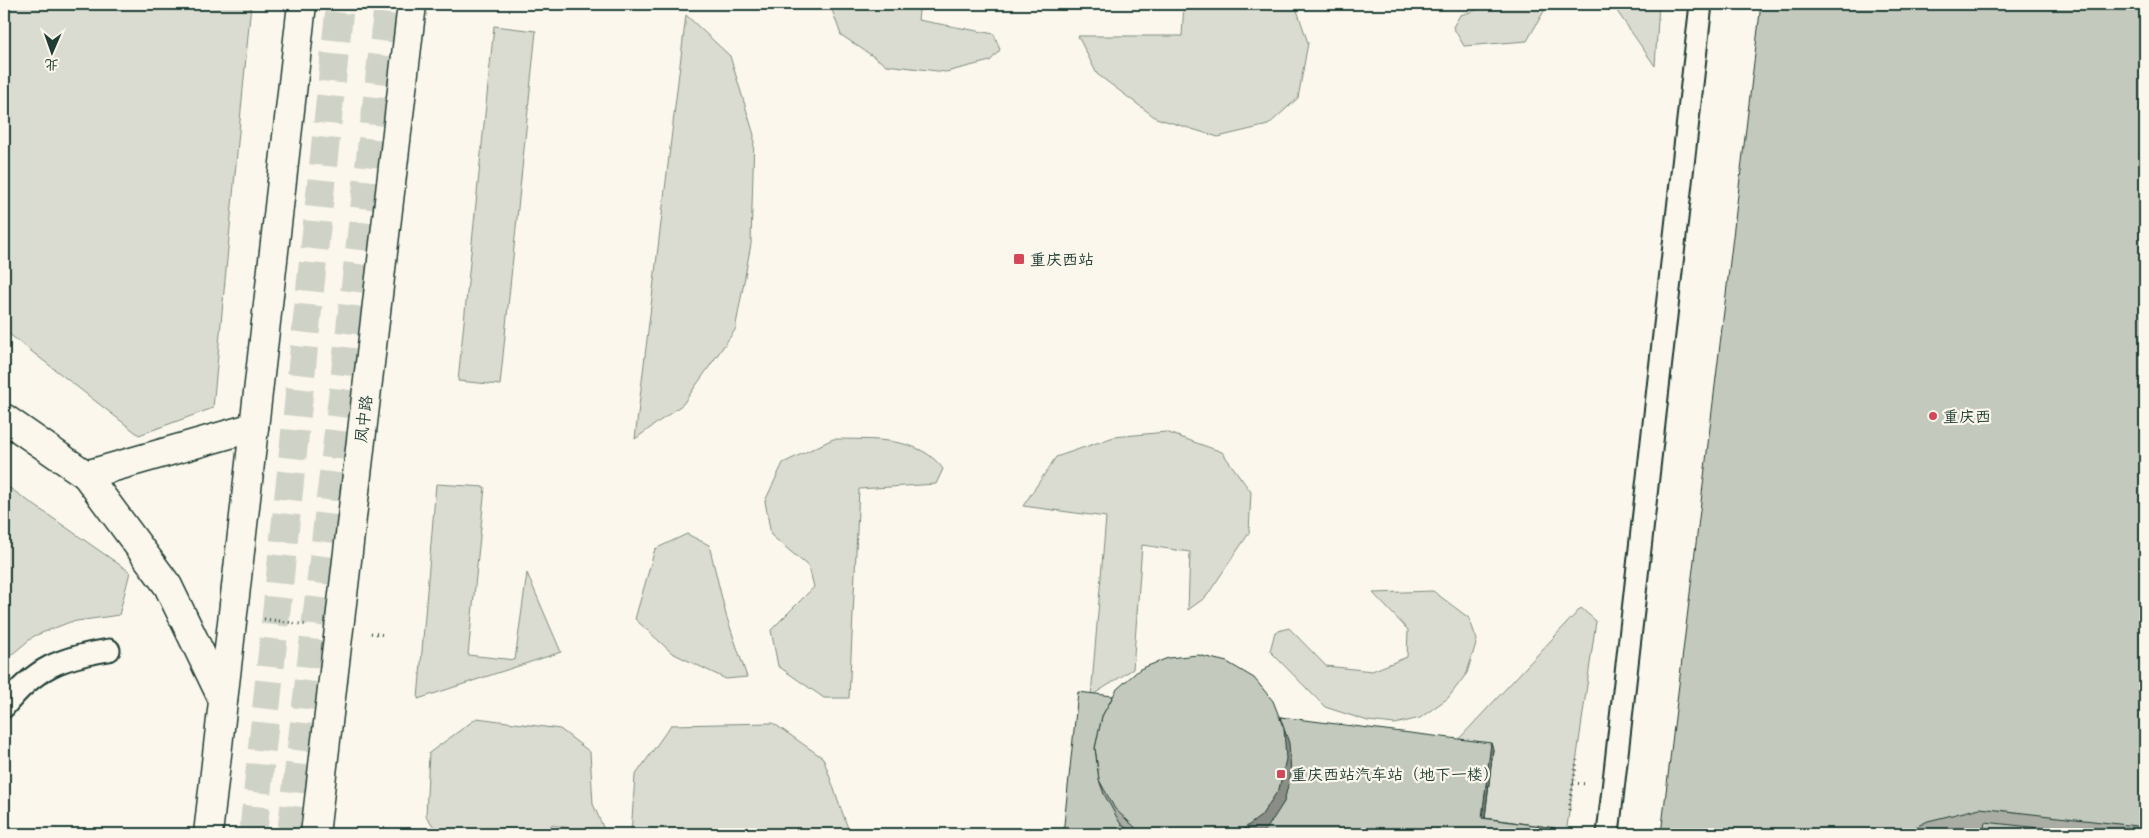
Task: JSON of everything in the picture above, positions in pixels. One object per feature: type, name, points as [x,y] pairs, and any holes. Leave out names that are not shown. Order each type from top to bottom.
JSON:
[{"type":"main road","points":[[208,834],[302,4]]},
{"type":"main road","name":"凤中路","points":[[315,834],[412,4]]},
{"type":"main road","points":[[4,418],[86,475],[168,586],[223,700]]},
{"type":"main road","points":[[86,475],[254,427]]},
{"type":"lane","points":[[1608,834],[1701,4]]},
{"type":"lane","points":[[4,707],[22,684],[46,667],[75,656],[110,650]]},
{"type":"path","points":[[233,614],[385,635]]},
{"type":"path","points":[[1569,810],[1577,760]]},
{"type":"shaded area","points":[[4,4],[251,4],[213,408],[139,435],[4,330]]},
{"type":"shaded area","points":[[830,4],[920,4],[918,20],[994,34],[1000,50],[990,61],[946,72],[886,65],[841,35]]},
{"type":"shaded area","points":[[1184,4],[1295,4],[1308,43],[1298,98],[1268,125],[1218,137],[1156,118],[1097,74],[1078,36],[1182,36]]},
{"type":"shaded area","points":[[1488,4],[1548,4],[1527,41],[1464,46],[1453,27],[1460,15],[1487,7]]},
{"type":"shaded area","points":[[1612,4],[1659,4],[1655,66]]},
{"type":"shaded area","points":[[686,15],[730,56],[754,135],[751,244],[735,330],[683,404],[635,439]]},
{"type":"shaded area","points":[[494,26],[536,31],[500,385],[458,381]]},
{"type":"shaded area","points":[[1166,432],[1222,452],[1251,492],[1249,533],[1206,597],[1188,610],[1190,552],[1142,545],[1133,669],[1091,696],[1106,517],[1023,506],[1056,457],[1114,437]]},
{"type":"shaded area","points":[[833,439],[877,440],[907,445],[921,450],[933,458],[943,469],[936,484],[859,489],[849,698],[824,698],[778,666],[771,630],[814,587],[809,567],[771,535],[765,501],[783,463]]},
{"type":"shaded area","points":[[4,484],[130,572],[119,615],[70,622],[34,636],[4,661]]},
{"type":"shaded area","points":[[436,484],[485,487],[468,655],[515,660],[527,573],[561,652],[418,699]]},
{"type":"shaded area","points":[[687,534],[709,545],[726,615],[747,677],[726,679],[672,653],[635,619],[655,549]]},
{"type":"shaded area","points":[[1433,591],[1469,618],[1477,640],[1467,673],[1448,698],[1420,718],[1395,724],[1368,721],[1325,707],[1270,651],[1275,632],[1289,628],[1326,666],[1372,671],[1407,657],[1408,630],[1373,593]]},
{"type":"shaded area","points":[[1581,608],[1596,621],[1566,834],[1432,834],[1417,784]]},
{"type":"shaded area","points":[[477,718],[560,729],[590,752],[593,804],[606,834],[571,834],[570,828],[551,825],[548,834],[439,834],[426,816],[429,753]]},
{"type":"shaded area","points":[[773,723],[823,758],[850,834],[631,834],[635,776],[671,725]]},
{"type":"building","name":"重庆西","points":[[1761,4],[2145,4],[2145,827],[1980,808],[1928,821],[1901,834],[1661,834]]},
{"type":"building","points":[[1198,655],[1227,662],[1254,678],[1273,701],[1284,729],[1286,759],[1279,789],[1261,816],[1237,834],[1147,834],[1139,831],[1115,809],[1099,780],[1095,748],[1102,716],[1117,689],[1140,669],[1168,658]]},
{"type":"building","points":[[1078,692],[1113,696],[1102,716],[1095,748],[1099,780],[1104,794],[1120,823],[1133,834],[1063,834]]},
{"type":"building","points":[[1280,717],[1491,743],[1482,818],[1555,828],[1554,834],[1259,834],[1266,830],[1284,802],[1291,773],[1289,743]]},
{"type":"building","points":[[1985,822],[2093,834],[1983,834]]},
{"type":"tunnel","points":[[253,834],[340,4]]},
{"type":"tunnel","points":[[291,834],[388,4]]},
{"type":"place","name":"重庆西站","points":[[1019,259]]},
{"type":"place","name":"重庆西","points":[[1933,416]]},
{"type":"place","name":"重庆西站汽车站（地下一楼）","points":[[1281,774]]}]
